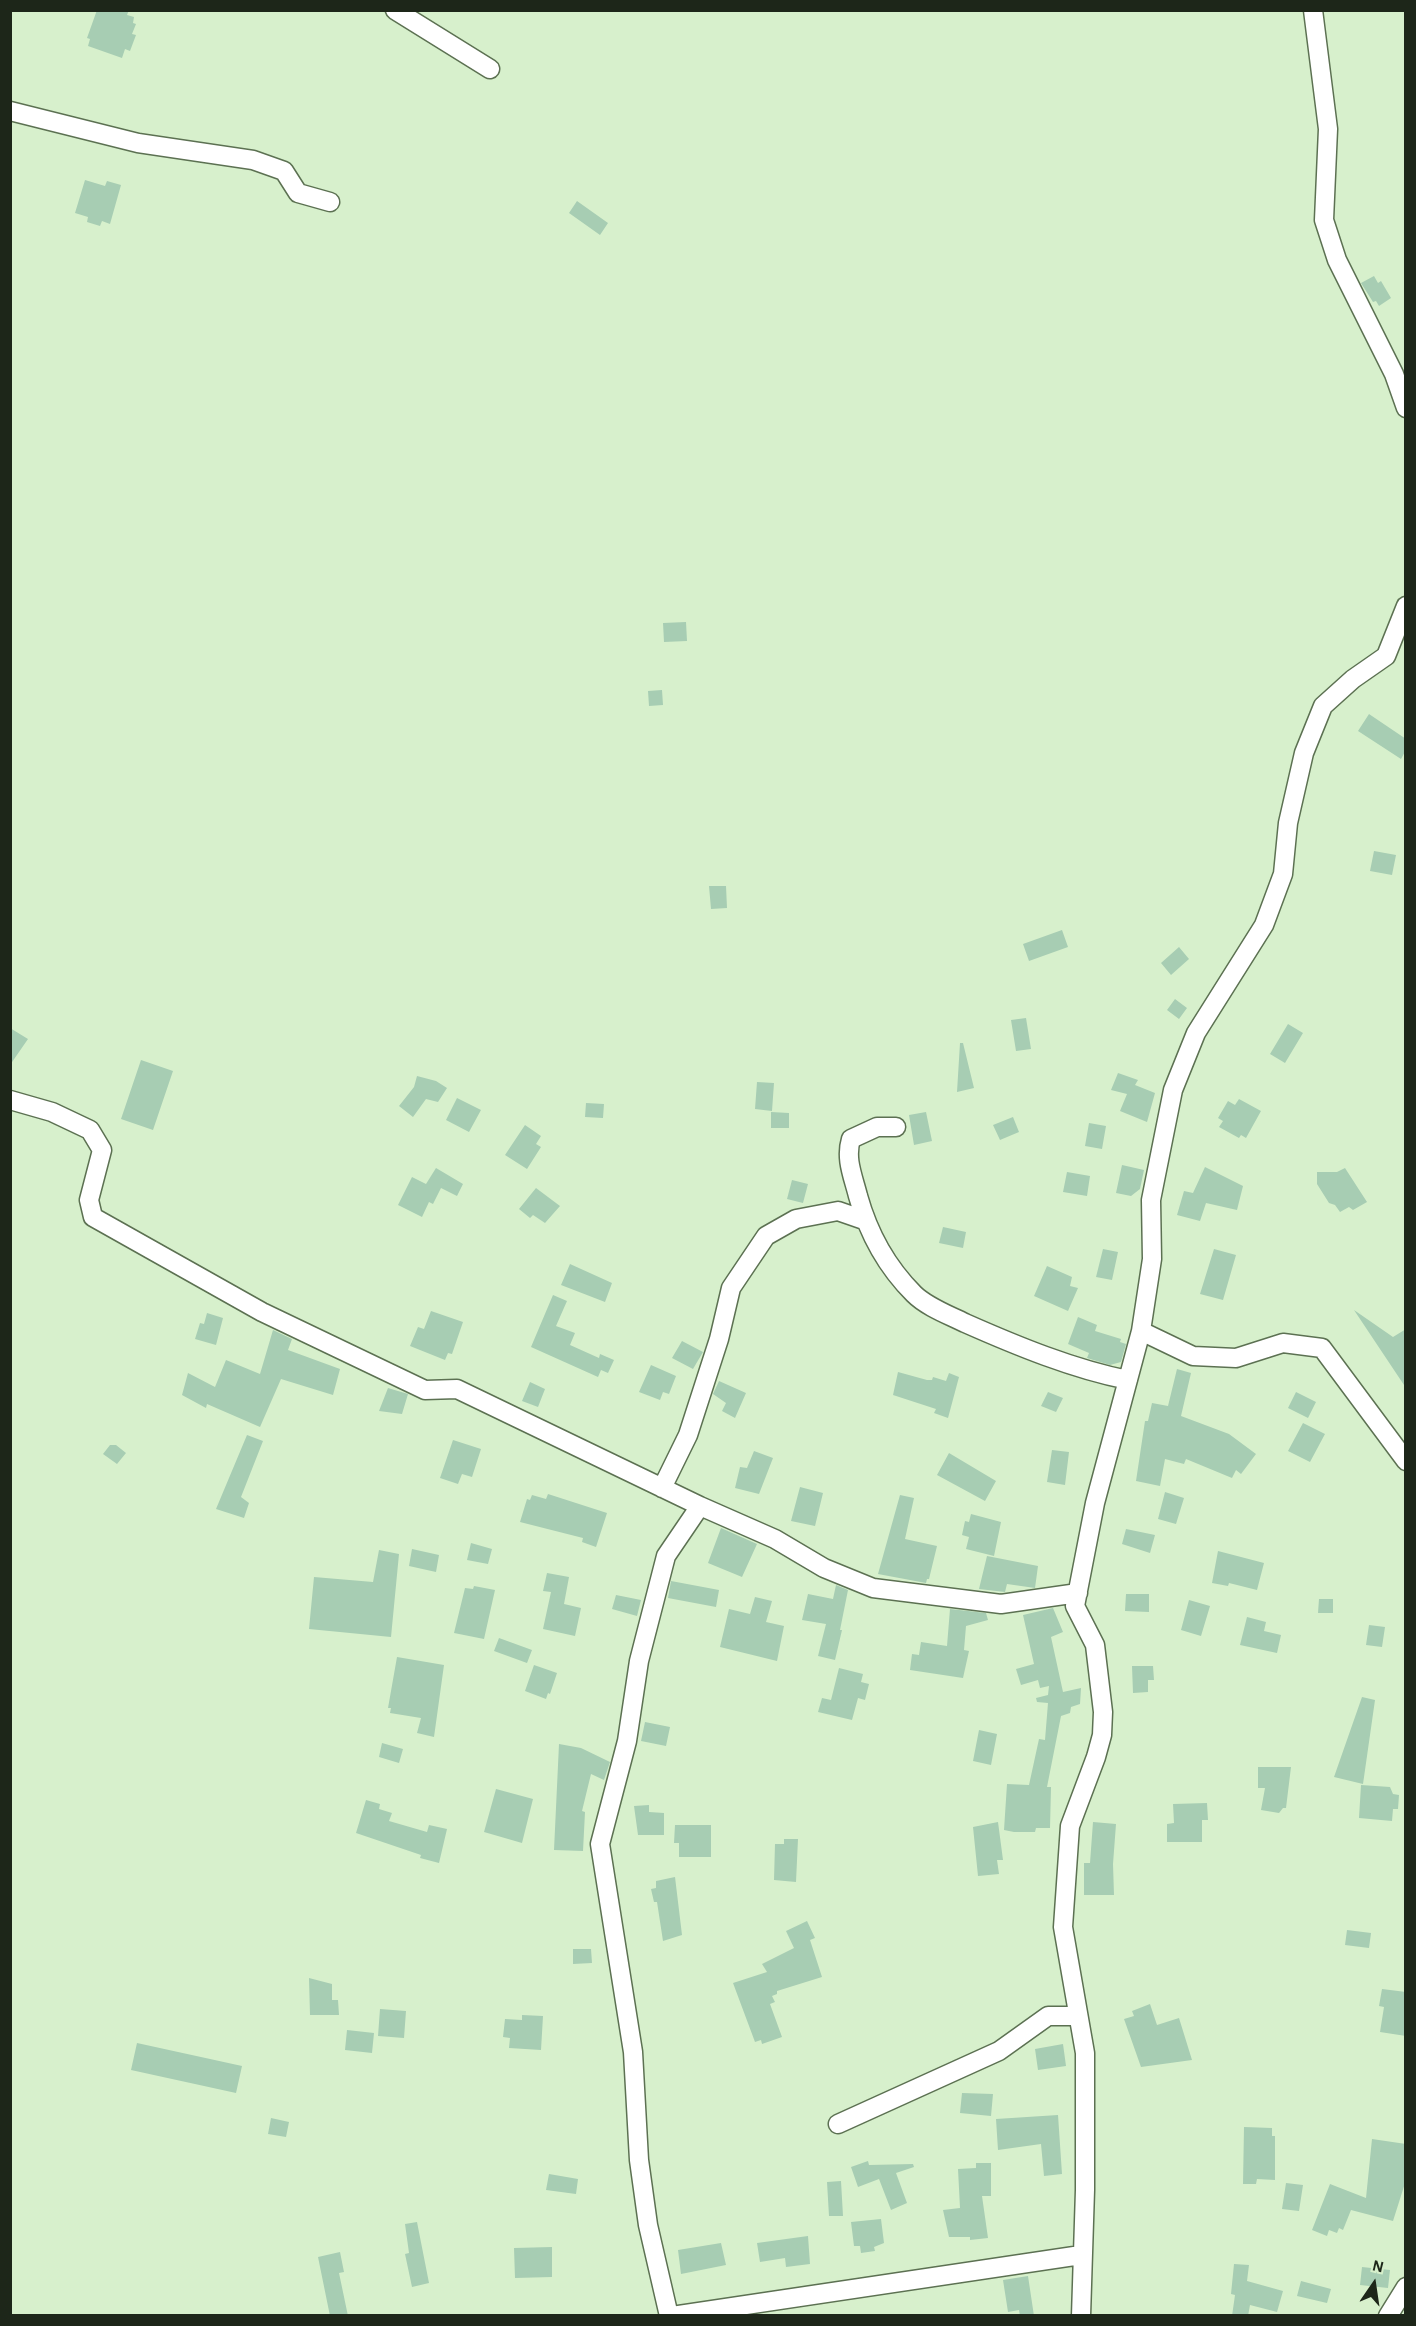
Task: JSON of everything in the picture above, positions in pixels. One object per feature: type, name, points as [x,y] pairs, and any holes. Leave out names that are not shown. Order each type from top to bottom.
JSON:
[{"type":"street","points":[[395,10],[490,69]]},
{"type":"street","points":[[1313,10],[1328,129],[1324,220],[1337,260],[1394,375],[1406,408]]},
{"type":"street","points":[[10,111],[138,143],[253,160],[284,171],[298,193],[330,202]]},
{"type":"street","points":[[1081,2316],[1081,2255],[1085,2190],[1084,2053],[1063,1927],[1070,1826],[1102,1735],[1103,1712],[1095,1645],[1075,1606],[1095,1503],[1142,1330],[1152,1259],[1151,1200],[1173,1090],[1196,1033],[1263,926],[1283,874],[1288,823],[1304,753],[1323,706],[1353,679],[1386,656],[1406,606]]},
{"type":"street","points":[[10,1100],[52,1112],[90,1130],[102,1150],[89,1200],[93,1217],[273,1317],[425,1390],[458,1389],[700,1506],[775,1539],[824,1568],[873,1588],[1001,1604],[1078,1593]]},
{"type":"street","points":[[896,1127],[877,1127],[851,1139],[846,1153],[864,1220],[892,1266],[915,1295],[999,1338],[1062,1361],[1128,1380]]},
{"type":"street","points":[[662,1488],[688,1435],[719,1339],[731,1288],[766,1236],[796,1219],[838,1211],[864,1220]]},
{"type":"street","points":[[1142,1330],[1193,1356],[1236,1358],[1283,1343],[1322,1348],[1406,1461]]},
{"type":"street","points":[[700,1506],[666,1556],[639,1661],[627,1741],[600,1844],[633,2052],[639,2160],[648,2225],[670,2316],[1081,2255]]},
{"type":"street","points":[[838,2124],[999,2051],[1048,2016],[1078,2016]]},
{"type":"street","points":[[1388,2316],[1406,2287]]},
{"type":"building","points":[[97,10],[129,10],[127,15],[134,17],[133,23],[136,24],[132,34],[136,35],[130,51],[125,49],[122,58],[88,46],[90,39],[87,38]]},
{"type":"building","points":[[85,180],[105,186],[107,181],[121,185],[110,224],[102,221],[100,226],[87,222],[88,217],[75,213]]},
{"type":"building","points":[[577,201],[608,223],[600,235],[569,213]]},
{"type":"building","points":[[1374,276],[1378,283],[1381,281],[1391,298],[1379,306],[1376,301],[1373,302],[1361,283]]},
{"type":"building","points":[[686,622],[687,641],[664,642],[663,623]]},
{"type":"building","points":[[662,690],[663,705],[649,706],[648,691]]},
{"type":"building","points":[[1369,714],[1406,739],[1406,750],[1401,759],[1358,731]]},
{"type":"building","points":[[1374,851],[1396,855],[1392,875],[1370,871]]},
{"type":"building","points":[[709,886],[726,886],[727,908],[711,909]]},
{"type":"building","points":[[1062,930],[1068,947],[1029,961],[1023,944]]},
{"type":"building","points":[[1179,947],[1189,959],[1171,975],[1161,963]]},
{"type":"building","points":[[1175,999],[1187,1008],[1179,1019],[1167,1010]]},
{"type":"building","points":[[1026,1018],[1031,1049],[1016,1051],[1011,1020]]},
{"type":"building","points":[[1288,1024],[1303,1033],[1285,1063],[1270,1054]]},
{"type":"building","points":[[10,1028],[28,1039],[10,1065]]},
{"type":"building","points":[[960,1043],[963,1043],[974,1088],[957,1092]]},
{"type":"building","points":[[141,1060],[173,1071],[153,1130],[121,1119]]},
{"type":"building","points":[[1118,1073],[1138,1080],[1135,1085],[1155,1093],[1147,1122],[1120,1111],[1127,1094],[1111,1090]]},
{"type":"building","points":[[417,1076],[436,1081],[447,1088],[438,1102],[426,1099],[413,1117],[399,1106],[414,1087]]},
{"type":"building","points":[[757,1082],[774,1083],[772,1111],[755,1109]]},
{"type":"building","points":[[457,1098],[481,1110],[469,1132],[446,1120]]},
{"type":"building","points":[[1239,1099],[1261,1111],[1246,1138],[1241,1135],[1239,1138],[1219,1127],[1223,1121],[1218,1118],[1228,1101],[1235,1105]]},
{"type":"building","points":[[586,1103],[604,1104],[603,1118],[585,1117]]},
{"type":"building","points":[[771,1112],[789,1113],[789,1128],[771,1128]]},
{"type":"building","points":[[926,1112],[932,1141],[914,1145],[909,1115]]},
{"type":"building","points":[[1013,1117],[1019,1132],[1000,1140],[993,1125]]},
{"type":"building","points":[[1089,1123],[1106,1126],[1102,1149],[1085,1146]]},
{"type":"building","points":[[525,1125],[541,1136],[536,1144],[541,1147],[527,1169],[505,1155]]},
{"type":"building","points":[[1122,1165],[1144,1170],[1140,1189],[1131,1196],[1116,1193]]},
{"type":"building","points":[[1205,1167],[1243,1186],[1237,1210],[1206,1203],[1200,1221],[1177,1215],[1184,1191],[1193,1193]]},
{"type":"building","points":[[436,1168],[463,1184],[457,1196],[441,1188],[433,1204],[429,1202],[422,1217],[398,1205],[412,1177],[426,1184]]},
{"type":"building","points":[[1345,1168],[1367,1202],[1353,1210],[1349,1207],[1340,1212],[1335,1205],[1329,1203],[1317,1184],[1317,1172],[1337,1172]]},
{"type":"building","points":[[1067,1172],[1090,1176],[1087,1196],[1063,1192]]},
{"type":"building","points":[[792,1180],[808,1184],[803,1203],[787,1199]]},
{"type":"building","points":[[536,1188],[560,1206],[545,1223],[533,1215],[530,1218],[519,1209]]},
{"type":"building","points":[[943,1227],[966,1232],[963,1248],[939,1243]]},
{"type":"building","points":[[1103,1249],[1118,1252],[1112,1280],[1096,1277]]},
{"type":"building","points":[[1214,1249],[1236,1255],[1223,1300],[1200,1294]]},
{"type":"building","points":[[570,1264],[612,1283],[605,1302],[561,1285]]},
{"type":"building","points":[[1047,1266],[1072,1277],[1070,1286],[1078,1288],[1068,1311],[1034,1296]]},
{"type":"building","points":[[553,1295],[567,1301],[556,1326],[575,1333],[570,1345],[599,1358],[600,1354],[614,1360],[608,1373],[601,1370],[598,1377],[531,1347]]},
{"type":"building","points":[[1354,1310],[1393,1337],[1406,1329],[1406,1388]]},
{"type":"building","points":[[431,1311],[463,1322],[452,1354],[448,1353],[445,1360],[410,1346],[418,1327],[424,1329]]},
{"type":"building","points":[[207,1313],[223,1318],[216,1345],[195,1339],[200,1323],[204,1324]]},
{"type":"building","points":[[1078,1317],[1097,1325],[1095,1331],[1121,1339],[1120,1342],[1126,1344],[1121,1362],[1110,1365],[1087,1358],[1089,1353],[1068,1344]]},
{"type":"building","points":[[273,1330],[292,1339],[288,1350],[340,1369],[333,1395],[281,1379],[260,1427],[207,1404],[206,1408],[182,1395],[188,1373],[215,1387],[226,1360],[260,1374]]},
{"type":"building","points":[[682,1341],[703,1352],[693,1369],[672,1358]]},
{"type":"building","points":[[651,1365],[676,1376],[669,1394],[663,1392],[660,1400],[639,1392]]},
{"type":"building","points":[[1177,1369],[1191,1373],[1181,1416],[1229,1434],[1256,1454],[1241,1474],[1236,1470],[1232,1478],[1186,1459],[1184,1464],[1165,1459],[1160,1486],[1136,1481],[1145,1421],[1148,1421],[1152,1403],[1168,1406]]},
{"type":"building","points":[[898,1372],[927,1380],[932,1380],[933,1377],[946,1381],[949,1373],[959,1377],[948,1418],[934,1413],[936,1409],[893,1395]]},
{"type":"building","points":[[719,1381],[746,1393],[735,1418],[722,1411],[726,1403],[713,1394]]},
{"type":"building","points":[[530,1382],[545,1389],[538,1407],[522,1401]]},
{"type":"building","points":[[388,1388],[408,1394],[402,1414],[379,1411]]},
{"type":"building","points":[[1048,1392],[1063,1398],[1056,1412],[1041,1406]]},
{"type":"building","points":[[1296,1392],[1316,1402],[1308,1418],[1288,1408]]},
{"type":"building","points":[[1303,1423],[1325,1434],[1310,1462],[1288,1451]]},
{"type":"building","points":[[247,1435],[263,1441],[241,1497],[249,1503],[244,1518],[216,1509]]},
{"type":"building","points":[[453,1440],[481,1449],[472,1477],[462,1474],[458,1484],[440,1478]]},
{"type":"building","points":[[110,1445],[116,1445],[126,1453],[117,1464],[103,1454]]},
{"type":"building","points":[[1052,1450],[1069,1452],[1065,1485],[1047,1482]]},
{"type":"building","points":[[754,1451],[773,1458],[759,1494],[735,1488],[740,1467],[747,1468]]},
{"type":"building","points":[[949,1453],[996,1481],[985,1501],[937,1475]]},
{"type":"building","points":[[800,1487],[823,1493],[815,1526],[791,1521]]},
{"type":"building","points":[[1165,1492],[1184,1498],[1176,1524],[1158,1519]]},
{"type":"building","points":[[548,1494],[607,1513],[596,1547],[582,1542],[583,1538],[520,1522],[527,1499],[530,1500],[532,1495],[546,1499]]},
{"type":"building","points":[[900,1495],[914,1498],[905,1539],[937,1546],[926,1583],[878,1574]]},
{"type":"building","points":[[971,1514],[1001,1522],[994,1556],[966,1549],[969,1537],[962,1535],[965,1521],[969,1522]]},
{"type":"building","points":[[721,1528],[757,1544],[742,1577],[708,1563]]},
{"type":"building","points":[[1126,1529],[1155,1535],[1150,1553],[1122,1544]]},
{"type":"building","points":[[471,1543],[492,1549],[488,1564],[467,1560]]},
{"type":"building","points":[[412,1549],[439,1555],[436,1572],[409,1566]]},
{"type":"building","points":[[379,1550],[399,1554],[391,1637],[309,1629],[314,1577],[373,1582]]},
{"type":"building","points":[[1218,1551],[1264,1563],[1257,1590],[1229,1583],[1228,1586],[1212,1583]]},
{"type":"building","points":[[987,1556],[1038,1566],[1035,1588],[1007,1584],[1005,1592],[979,1589]]},
{"type":"building","points":[[547,1573],[569,1577],[564,1604],[581,1608],[575,1636],[543,1629],[551,1592],[543,1591]]},
{"type":"building","points":[[671,1581],[719,1590],[716,1607],[668,1598]]},
{"type":"building","points":[[836,1585],[848,1590],[835,1660],[818,1656],[826,1624],[802,1620],[808,1594],[833,1599]]},
{"type":"building","points":[[474,1586],[495,1590],[484,1639],[454,1633],[465,1588],[473,1589]]},
{"type":"building","points":[[1126,1594],[1149,1594],[1149,1612],[1125,1611]]},
{"type":"building","points":[[616,1595],[641,1600],[637,1616],[612,1609]]},
{"type":"building","points":[[755,1597],[772,1601],[766,1622],[784,1626],[777,1661],[720,1647],[729,1609],[750,1614]]},
{"type":"building","points":[[1319,1599],[1333,1599],[1333,1613],[1318,1613]]},
{"type":"building","points":[[1189,1600],[1210,1606],[1201,1636],[1181,1630]]},
{"type":"building","points":[[1053,1608],[1063,1632],[1051,1637],[1063,1692],[1081,1688],[1080,1704],[1071,1707],[1070,1713],[1061,1716],[1047,1787],[1051,1787],[1050,1828],[1036,1828],[1035,1832],[1014,1832],[1004,1830],[1007,1784],[1029,1785],[1039,1739],[1045,1740],[1048,1703],[1037,1702],[1036,1698],[1048,1695],[1049,1686],[1040,1688],[1038,1680],[1021,1685],[1016,1669],[1034,1664],[1023,1615]]},
{"type":"building","points":[[950,1609],[986,1613],[988,1620],[966,1626],[964,1650],[969,1651],[963,1678],[910,1670],[912,1654],[919,1655],[921,1642],[947,1646]]},
{"type":"building","points":[[1247,1617],[1266,1622],[1264,1631],[1281,1635],[1277,1653],[1240,1645]]},
{"type":"building","points":[[1369,1625],[1385,1627],[1382,1647],[1366,1645]]},
{"type":"building","points":[[499,1638],[532,1650],[527,1663],[494,1651]]},
{"type":"building","points":[[397,1657],[444,1665],[434,1737],[417,1733],[421,1718],[390,1713],[391,1708],[388,1708]]},
{"type":"building","points":[[534,1665],[557,1673],[546,1699],[525,1691]]},
{"type":"building","points":[[1132,1666],[1153,1666],[1154,1680],[1148,1680],[1148,1692],[1133,1693]]},
{"type":"building","points":[[839,1668],[863,1674],[861,1682],[869,1684],[865,1700],[858,1698],[852,1720],[818,1712],[822,1698],[831,1700]]},
{"type":"building","points":[[1362,1697],[1375,1700],[1363,1784],[1334,1777]]},
{"type":"building","points":[[645,1722],[670,1727],[666,1746],[641,1741]]},
{"type":"building","points":[[979,1730],[997,1734],[991,1765],[973,1761]]},
{"type":"building","points":[[382,1743],[403,1749],[399,1763],[379,1757]]},
{"type":"building","points":[[559,1744],[581,1748],[610,1762],[604,1780],[591,1774],[582,1811],[585,1812],[583,1851],[554,1850]]},
{"type":"building","points":[[1258,1767],[1291,1767],[1286,1808],[1279,1813],[1261,1810],[1265,1788],[1258,1788]]},
{"type":"building","points":[[1361,1785],[1390,1787],[1393,1794],[1399,1795],[1398,1809],[1393,1809],[1392,1821],[1359,1818]]},
{"type":"building","points":[[496,1789],[533,1799],[522,1843],[484,1832]]},
{"type":"building","points":[[366,1800],[380,1804],[379,1809],[392,1813],[389,1821],[427,1832],[429,1825],[447,1829],[439,1863],[356,1833]]},
{"type":"building","points":[[1207,1803],[1208,1820],[1202,1820],[1202,1842],[1167,1842],[1167,1824],[1174,1823],[1173,1804]]},
{"type":"building","points":[[649,1805],[649,1812],[664,1813],[664,1835],[638,1835],[634,1806]]},
{"type":"building","points":[[998,1822],[1003,1860],[997,1860],[999,1874],[978,1876],[973,1827]]},
{"type":"building","points":[[1093,1822],[1116,1824],[1113,1864],[1114,1895],[1084,1895],[1084,1863],[1090,1863]]},
{"type":"building","points":[[675,1825],[711,1825],[711,1857],[679,1857],[679,1843],[674,1843]]},
{"type":"building","points":[[784,1839],[798,1839],[796,1882],[774,1880],[775,1844],[784,1844]]},
{"type":"building","points":[[675,1877],[682,1935],[663,1941],[657,1902],[654,1902],[651,1889],[656,1888],[656,1881]]},
{"type":"building","points":[[807,1921],[815,1938],[810,1940],[822,1977],[777,1991],[777,1994],[772,1996],[775,2002],[770,2004],[782,2037],[762,2044],[761,2040],[755,2042],[733,1983],[767,1972],[762,1964],[794,1948],[786,1931]]},
{"type":"building","points":[[1347,1930],[1371,1933],[1369,1948],[1345,1945]]},
{"type":"building","points":[[573,1949],[591,1949],[592,1963],[573,1964]]},
{"type":"building","points":[[309,1978],[332,1984],[332,2000],[338,2000],[339,2015],[310,2015]]},
{"type":"building","points":[[1382,1989],[1406,1992],[1406,2036],[1380,2032],[1384,2007],[1379,2006]]},
{"type":"building","points":[[1150,2004],[1157,2025],[1179,2018],[1192,2060],[1141,2067],[1124,2019],[1134,2016],[1132,2011]]},
{"type":"building","points":[[380,2009],[406,2011],[404,2038],[378,2036]]},
{"type":"building","points":[[522,2015],[543,2016],[541,2050],[509,2048],[510,2038],[503,2037],[505,2019],[522,2020]]},
{"type":"building","points":[[347,2030],[374,2033],[372,2053],[345,2050]]},
{"type":"building","points":[[137,2043],[242,2066],[236,2093],[131,2070]]},
{"type":"building","points":[[1063,2044],[1066,2066],[1038,2070],[1035,2049]]},
{"type":"building","points":[[962,2093],[993,2094],[991,2116],[960,2113]]},
{"type":"building","points":[[1058,2115],[1062,2174],[1044,2176],[1041,2144],[998,2150],[996,2119]]},
{"type":"building","points":[[271,2118],[289,2122],[286,2137],[268,2134]]},
{"type":"building","points":[[1244,2127],[1272,2128],[1272,2136],[1275,2136],[1275,2180],[1257,2179],[1256,2184],[1243,2184]]},
{"type":"building","points":[[1372,2139],[1406,2144],[1406,2180],[1393,2221],[1351,2210],[1343,2230],[1339,2228],[1337,2233],[1329,2230],[1327,2236],[1312,2230],[1330,2184],[1366,2198]]},
{"type":"building","points":[[868,2161],[869,2165],[913,2164],[914,2167],[896,2173],[907,2203],[891,2210],[879,2179],[858,2187],[851,2167]]},
{"type":"building","points":[[976,2163],[991,2163],[991,2196],[982,2196],[988,2238],[970,2240],[970,2237],[949,2237],[943,2210],[960,2208],[958,2169],[976,2168]]},
{"type":"building","points":[[549,2174],[578,2179],[576,2194],[546,2190]]},
{"type":"building","points":[[841,2181],[843,2216],[829,2216],[827,2182]]},
{"type":"building","points":[[1286,2183],[1303,2185],[1299,2211],[1282,2209]]},
{"type":"building","points":[[881,2219],[884,2243],[874,2247],[875,2251],[861,2253],[860,2246],[854,2246],[851,2222]]},
{"type":"building","points":[[417,2222],[429,2283],[412,2287],[405,2254],[409,2253],[405,2224]]},
{"type":"building","points":[[808,2236],[810,2264],[786,2267],[785,2258],[760,2262],[757,2243]]},
{"type":"building","points":[[721,2243],[726,2265],[681,2274],[678,2250]]},
{"type":"building","points":[[552,2247],[552,2277],[515,2278],[514,2248]]},
{"type":"building","points":[[340,2252],[344,2272],[339,2273],[348,2316],[330,2316],[318,2257]]},
{"type":"building","points":[[1234,2264],[1249,2265],[1247,2281],[1283,2291],[1277,2312],[1250,2305],[1248,2316],[1232,2316],[1235,2295],[1231,2294]]},
{"type":"building","points":[[1362,2267],[1390,2270],[1388,2288],[1360,2285]]},
{"type":"building","points":[[1028,2276],[1034,2316],[1020,2316],[1019,2310],[1008,2312],[1003,2280]]},
{"type":"building","points":[[1301,2281],[1331,2289],[1327,2303],[1297,2296]]}]
